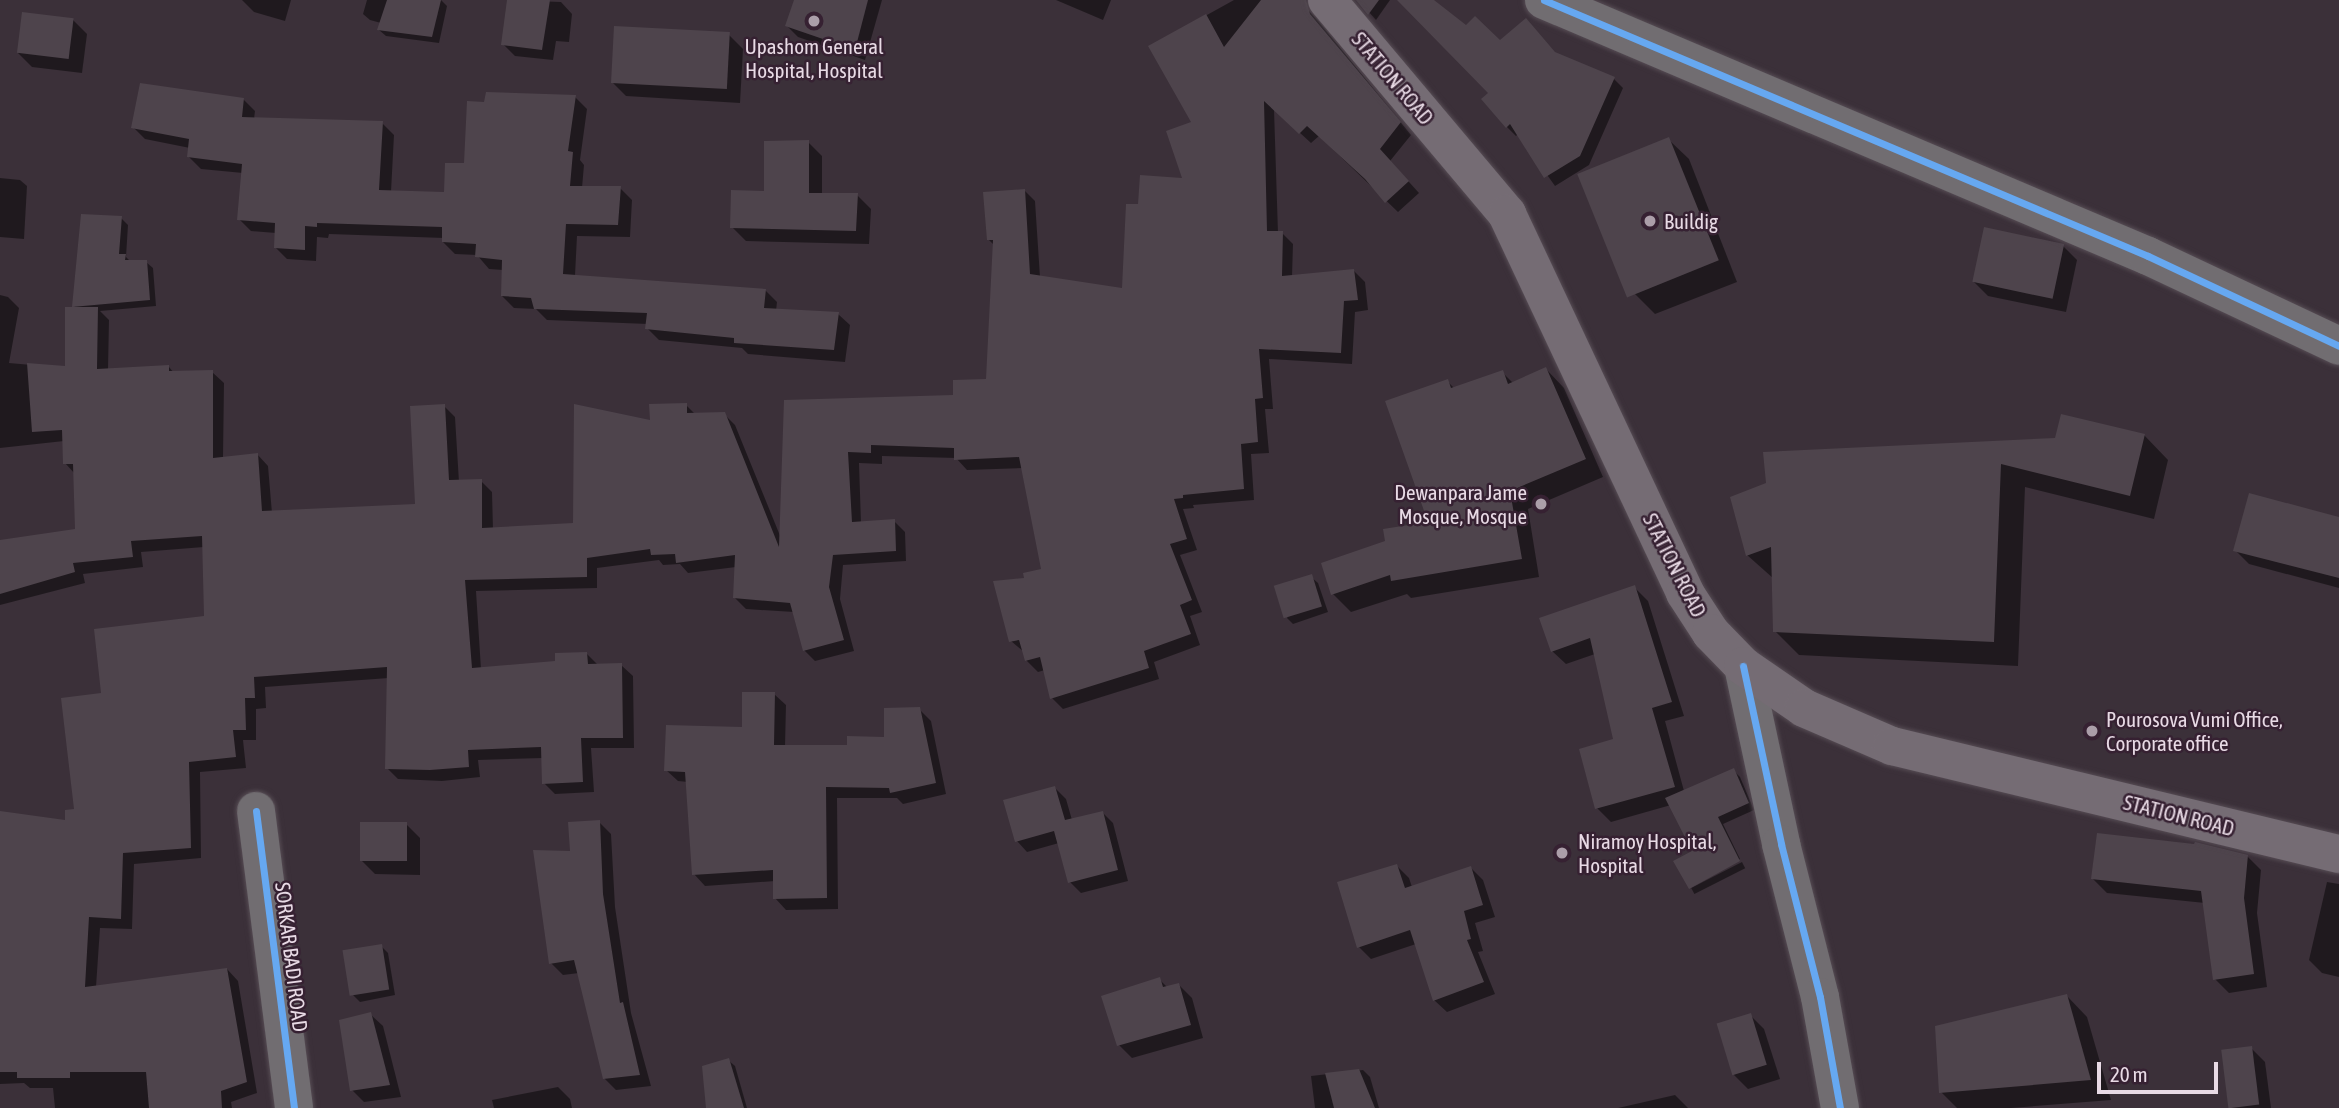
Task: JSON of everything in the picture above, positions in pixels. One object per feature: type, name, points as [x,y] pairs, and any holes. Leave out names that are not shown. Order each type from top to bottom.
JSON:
[{"type":"main road","name":"STATION ROAD","points":[[1327,0],[1507,214],[1685,593],[1711,633],[1743,666],[1804,708],[1892,746],[2339,854]]},
{"type":"street","points":[[1544,0],[2148,256],[2339,346]]},
{"type":"street","points":[[1743,666],[1782,844],[1820,997],[1840,1108]]},
{"type":"street","name":"SORKAR BADI ROAD","points":[[256,811],[294,1108]]},
{"type":"building","points":[[387,0],[441,0],[432,37],[377,30]]},
{"type":"building","points":[[507,0],[550,0],[542,50],[501,45]]},
{"type":"building","points":[[794,0],[868,0],[855,50],[785,26]]},
{"type":"building","points":[[1261,0],[1306,0],[1310,14],[1401,122],[1380,149],[1409,181],[1385,203],[1365,179],[1307,126],[1299,134],[1264,101],[1267,231],[1283,231],[1282,276],[1354,269],[1358,300],[1344,301],[1341,353],[1259,349],[1263,398],[1255,399],[1258,442],[1241,444],[1244,489],[1183,495],[1183,498],[1174,499],[1187,539],[1170,544],[1192,600],[1180,605],[1191,634],[1144,651],[1149,668],[1050,699],[1040,657],[1025,661],[1019,640],[1009,642],[993,581],[1024,578],[1023,573],[1041,569],[1019,457],[954,460],[954,448],[871,445],[871,453],[848,452],[852,522],[895,519],[896,551],[833,555],[829,587],[844,640],[803,651],[790,603],[733,598],[735,555],[676,563],[675,554],[651,555],[650,549],[587,558],[587,577],[465,580],[472,668],[555,661],[555,653],[587,652],[588,664],[622,663],[623,738],[581,738],[583,782],[542,784],[541,747],[468,750],[469,767],[385,769],[387,667],[254,677],[255,698],[245,698],[246,730],[233,730],[236,757],[189,762],[191,848],[123,853],[121,919],[89,917],[85,987],[227,968],[247,1082],[221,1091],[222,1108],[149,1108],[146,1072],[70,1072],[70,1078],[17,1078],[17,1072],[0,1072],[0,811],[65,820],[65,810],[74,809],[61,698],[101,693],[94,629],[204,616],[202,536],[131,541],[133,557],[73,563],[75,572],[0,594],[0,540],[75,529],[73,464],[63,464],[62,430],[32,432],[27,363],[65,366],[65,307],[98,307],[97,369],[169,365],[169,371],[213,370],[213,458],[258,453],[262,511],[415,504],[410,406],[445,404],[449,480],[482,479],[482,528],[573,523],[574,404],[650,420],[649,404],[687,403],[687,413],[725,412],[779,547],[784,400],[953,395],[953,380],[986,379],[993,240],[987,240],[983,192],[1025,189],[1030,274],[1122,288],[1126,204],[1138,204],[1140,175],[1182,178],[1166,131],[1191,122],[1148,46],[1206,14],[1224,47]]},
{"type":"building","points":[[1356,0],[1379,0],[1368,15]]},
{"type":"building","points":[[1397,0],[1434,0],[1466,25],[1475,16],[1500,40],[1526,18],[1555,52],[1615,77],[1580,156],[1544,178],[1510,124],[1506,128],[1481,99],[1488,93]]},
{"type":"building","points":[[22,12],[74,18],[69,59],[17,53]]},
{"type":"building","points":[[614,26],[730,32],[727,89],[611,83]]},
{"type":"building","points":[[140,83],[244,98],[242,117],[383,121],[379,190],[444,192],[445,163],[464,163],[467,101],[484,102],[486,92],[576,95],[568,151],[573,152],[570,186],[621,186],[618,225],[566,224],[563,274],[766,289],[764,308],[839,312],[834,350],[734,343],[734,338],[645,329],[647,313],[534,309],[531,298],[501,296],[502,260],[475,257],[476,244],[442,242],[442,227],[317,223],[317,227],[305,226],[305,250],[274,248],[275,223],[237,220],[242,164],[187,157],[189,139],[131,128]]},
{"type":"building","name":"Buildig","points":[[1669,137],[1719,260],[1627,297],[1577,174]]},
{"type":"building","points":[[809,140],[809,193],[858,193],[856,231],[730,228],[731,190],[764,191],[764,141]]},
{"type":"building","points":[[81,214],[122,216],[119,254],[126,254],[125,260],[147,260],[150,300],[72,307]]},
{"type":"building","points":[[1984,227],[2064,244],[2053,299],[1972,282]]},
{"type":"building","points":[[1546,367],[1586,459],[1510,491],[1522,559],[1391,581],[1390,575],[1331,595],[1321,563],[1385,541],[1383,529],[1428,522],[1385,401],[1448,379],[1451,388],[1503,370],[1508,384]]},
{"type":"building","points":[[2061,414],[2145,434],[2130,496],[2001,464],[1994,642],[1773,632],[1771,547],[1746,556],[1730,497],[1766,483],[1763,452],[2055,438]]},
{"type":"building","points":[[2249,493],[2339,517],[2339,578],[2233,551]]},
{"type":"building","points":[[1312,574],[1322,607],[1284,618],[1274,586]]},
{"type":"building","points":[[1635,585],[1672,702],[1652,708],[1675,787],[1595,809],[1579,749],[1613,739],[1590,638],[1551,652],[1539,618]]},
{"type":"building","points":[[742,692],[775,692],[774,745],[847,745],[847,736],[884,737],[884,708],[920,707],[936,783],[890,793],[889,788],[826,787],[827,898],[773,899],[773,870],[692,875],[685,772],[664,771],[666,725],[742,727]]},
{"type":"building","points":[[1734,768],[1749,803],[1718,817],[1740,861],[1689,889],[1673,861],[1692,851],[1665,798]]},
{"type":"building","points":[[1055,786],[1065,820],[1103,811],[1118,870],[1068,883],[1054,831],[1015,842],[1003,800]]},
{"type":"building","points":[[600,820],[603,894],[620,1003],[623,1002],[640,1075],[603,1079],[574,960],[549,964],[533,850],[570,851],[568,822]]},
{"type":"building","points":[[360,822],[407,822],[407,861],[360,861]]},
{"type":"building","points":[[2097,833],[2195,842],[2248,855],[2244,898],[2254,974],[2213,980],[2201,891],[2091,879]]},
{"type":"building","points":[[1397,864],[1405,888],[1471,866],[1483,905],[1464,911],[1471,939],[1467,940],[1484,982],[1433,1001],[1410,930],[1357,948],[1337,882]]},
{"type":"building","points":[[382,944],[389,989],[350,996],[342,950]]},
{"type":"building","points":[[1160,977],[1163,987],[1179,983],[1191,1025],[1117,1046],[1101,996]]},
{"type":"building","points":[[2067,994],[2091,1080],[1939,1093],[1935,1026]]},
{"type":"building","points":[[371,1012],[390,1085],[350,1091],[339,1020]]},
{"type":"building","points":[[1751,1013],[1767,1065],[1732,1075],[1717,1024]]},
{"type":"building","points":[[2252,1046],[2259,1105],[2228,1108],[2221,1050]]},
{"type":"building","points":[[729,1058],[744,1108],[706,1108],[702,1066]]},
{"type":"building","points":[[1359,1069],[1375,1108],[1334,1108],[1325,1073]]},
{"type":"cycle path","points":[[1544,0],[2148,256],[2339,346]]},
{"type":"cycle path","points":[[1743,666],[1781,844],[1820,997],[1840,1108]]},
{"type":"cycle path","points":[[256,811],[294,1108]]},
{"type":"place","name":"Upashom General Hospital, Hospital","points":[[814,21]]},
{"type":"place","name":"Buildig","points":[[1650,221]]},
{"type":"place","name":"Dewanpara Jame Mosque, Mosque","points":[[1541,504]]},
{"type":"place","name":"Pourosova Vumi Office, Corporate office","points":[[2092,731]]},
{"type":"place","name":"Niramoy Hospital, Hospital","points":[[1562,853]]}]
